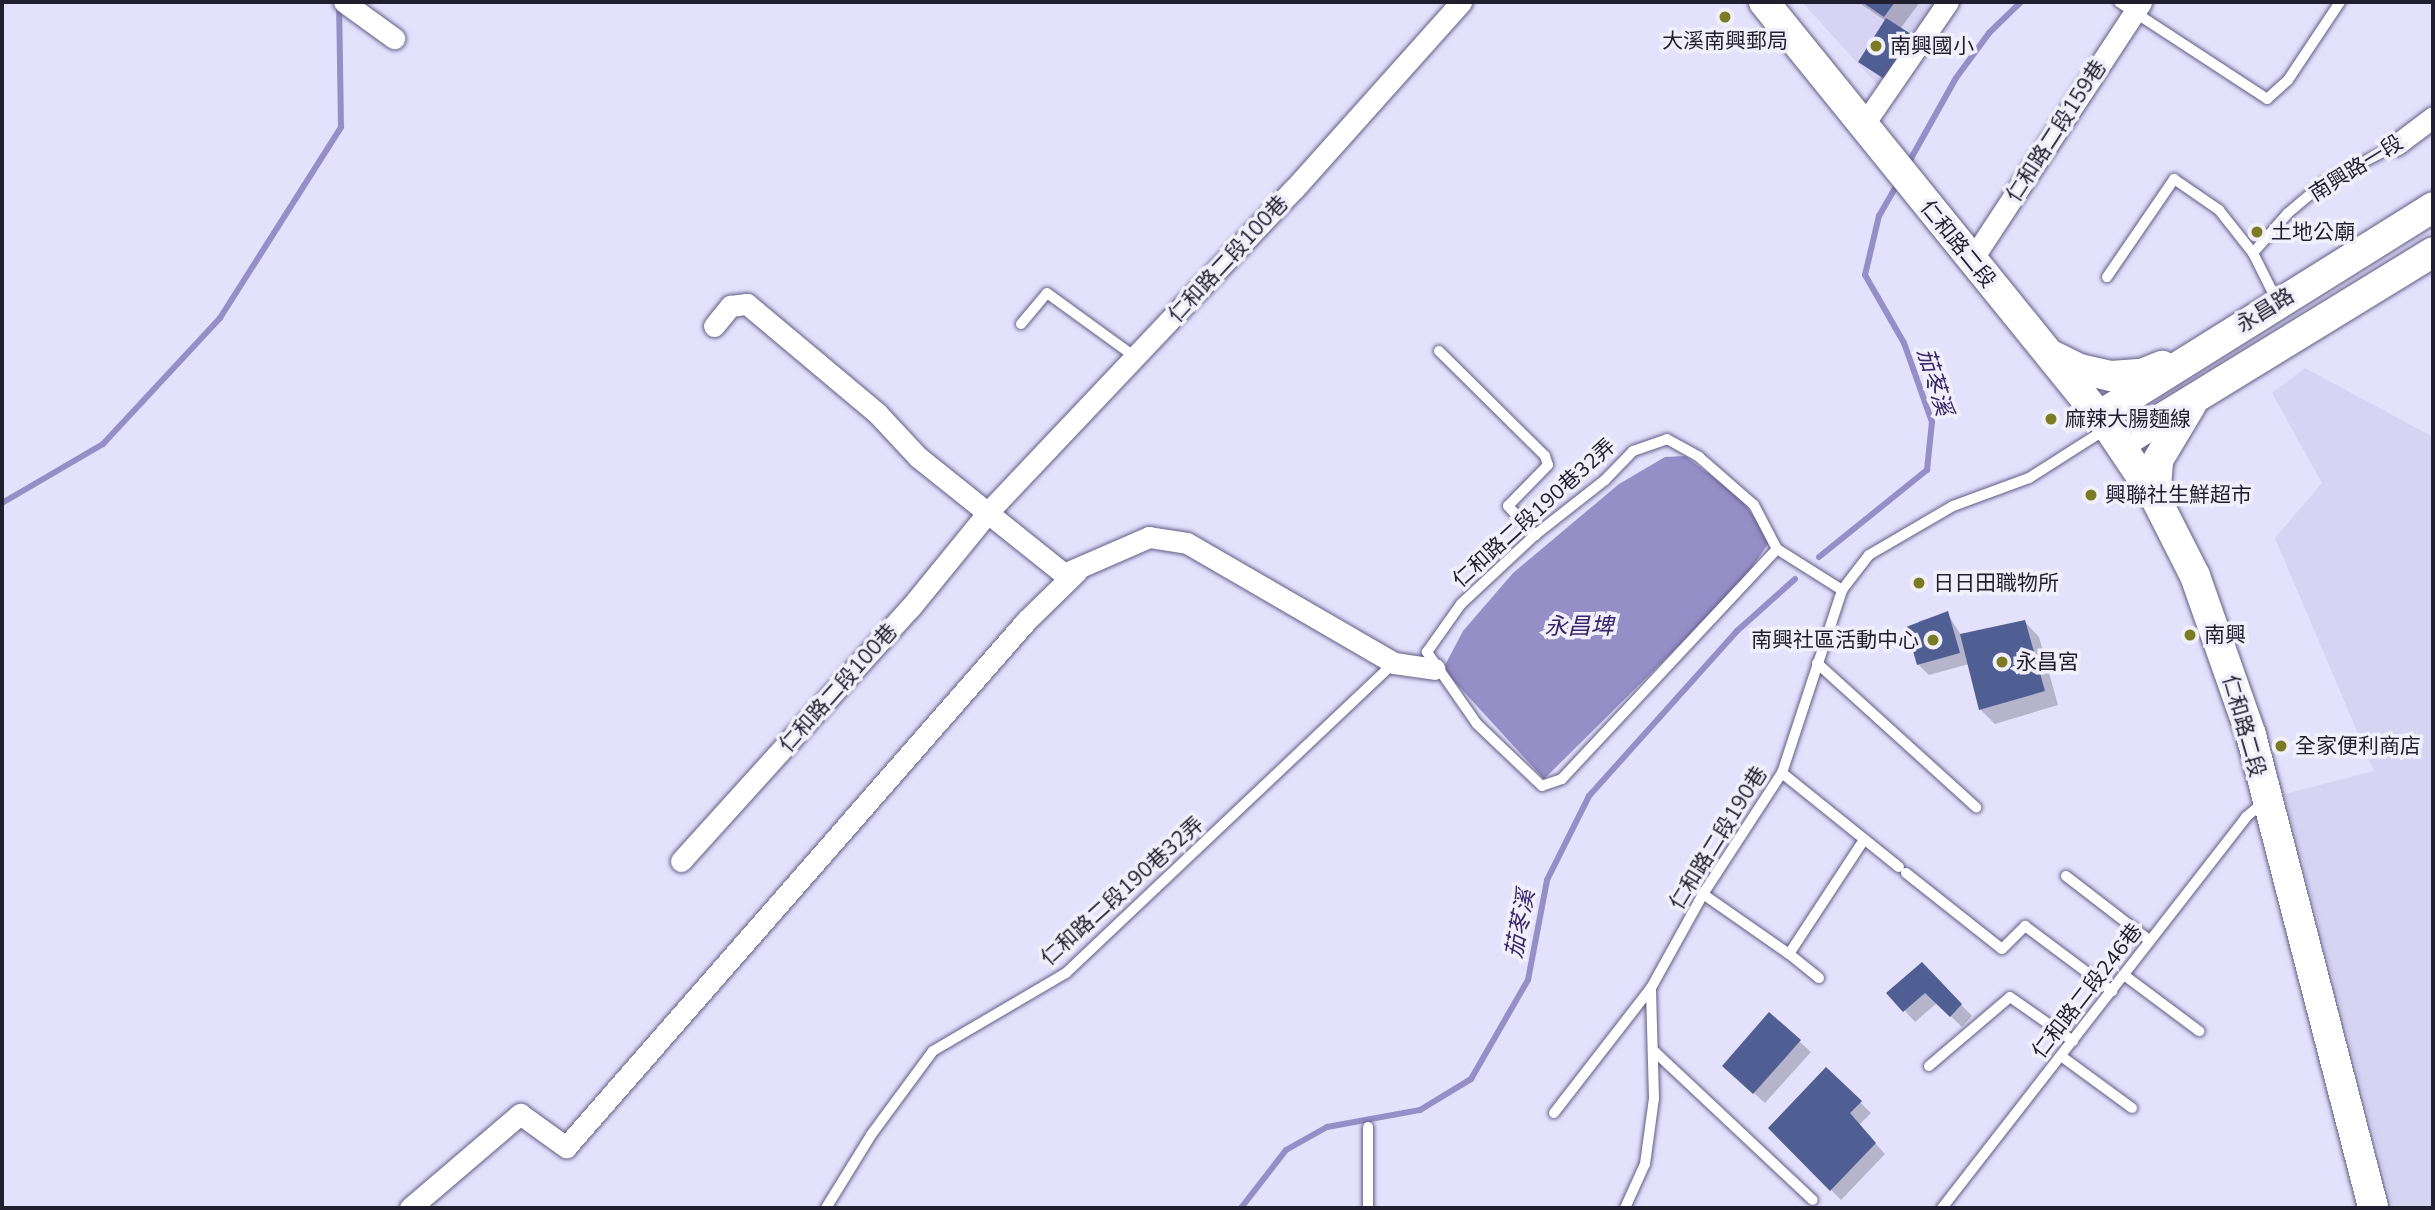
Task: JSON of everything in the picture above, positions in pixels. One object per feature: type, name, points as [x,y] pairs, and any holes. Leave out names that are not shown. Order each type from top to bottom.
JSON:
[{"type":"main road","name":"仁和路二段","points":[[1764,2],[2109,429],[2155,497],[2195,576],[2250,735],[2264,801],[2373,1208]]},
{"type":"main road","name":"永昌路","points":[[2109,429],[2201,350],[2433,207]]},
{"type":"main road","name":"永昌路","points":[[2109,429],[2197,396],[2433,253]]},
{"type":"main road","points":[[2046,352],[2080,369],[2111,376],[2142,374],[2201,350]]},
{"type":"main road","points":[[2155,497],[2154,477],[2162,450],[2197,396]]},
{"type":"street","points":[[344,2],[394,38]]},
{"type":"street","name":"仁和路二段100巷","points":[[681,861],[910,608],[990,510],[1294,189],[1461,2]]},
{"type":"street","points":[[1864,124],[1948,2]]},
{"type":"street","name":"仁和路二段159巷","points":[[1971,261],[2132,5]]},
{"type":"street","name":"南興路一段","points":[[2396,145],[2433,117]]},
{"type":"street","points":[[714,326],[730,306],[747,304],[878,414],[918,457],[990,510],[1047,564],[1064,574],[1077,571],[1149,537],[1186,543],[1394,663],[1435,669]]},
{"type":"street","points":[[410,1208],[520,1114],[566,1147],[1026,621],[1077,571]]},
{"type":"lane","points":[[2132,5],[2267,99],[2288,80],[2340,2]]},
{"type":"lane","name":"南興路一段","points":[[2253,253],[2288,213],[2325,182],[2396,145]]},
{"type":"lane","points":[[2107,278],[2174,179],[2218,209],[2253,253],[2277,301]]},
{"type":"lane","points":[[1021,324],[1047,293],[1135,357]]},
{"type":"lane","points":[[1439,351],[1545,456],[1548,465],[1508,506],[1535,535]]},
{"type":"lane","name":"仁和路二段190巷","points":[[1554,1114],[1651,988],[1703,894],[1782,773],[1842,590],[1869,555],[1952,506],[2029,478],[2109,429]]},
{"type":"lane","name":"仁和路二段190巷32弄","points":[[1435,669],[1427,652],[1461,604],[1535,535],[1605,480],[1633,450],[1667,439],[1699,457],[1754,505],[1777,549]]},
{"type":"lane","points":[[1435,669],[1477,724],[1542,786],[1562,779],[1777,549],[1842,590]]},
{"type":"lane","name":"仁和路二段190巷32弄","points":[[826,1208],[871,1135],[933,1051],[1066,972],[1394,663]]},
{"type":"lane","points":[[1817,663],[1976,807]]},
{"type":"lane","points":[[1782,773],[2003,949],[2025,926],[2112,991]]},
{"type":"lane","name":"仁和路二段246巷","points":[[1942,1208],[2246,817],[2264,801]]},
{"type":"lane","points":[[1789,954],[1864,840]]},
{"type":"lane","points":[[2066,876],[2150,941]]},
{"type":"lane","points":[[1703,894],[1819,978]]},
{"type":"lane","points":[[2124,975],[2199,1031]]},
{"type":"lane","points":[[1625,1208],[1645,1164],[1654,1098],[1651,988]]},
{"type":"lane","points":[[1929,1066],[2010,997],[2073,1041]]},
{"type":"lane","points":[[1653,1050],[1813,1200]]},
{"type":"lane","points":[[2061,1056],[2132,1108]]},
{"type":"lane","points":[[1368,1127],[1368,1208]]},
{"type":"shaded area","name":"南興國小","points":[[1802,2],[1941,2],[1881,89]]},
{"type":"shaded area","points":[[2305,368],[2433,437],[2433,1208],[2393,1208],[2285,794],[2374,771],[2275,538],[2322,483],[2272,393]]},
{"type":"water","name":"永昌埤","points":[[1685,456],[1741,498],[1770,541],[1739,586],[1544,779],[1443,669],[1463,631],[1513,573],[1619,484],[1665,457]]},
{"type":"building","points":[[1862,2],[1895,2],[1884,17]]},
{"type":"building","points":[[1886,18],[1914,36],[1886,80],[1858,62]]},
{"type":"building","name":"南興社區活動中心","points":[[1948,611],[1960,653],[1917,665],[1906,627]]},
{"type":"building","name":"永昌宮","points":[[2025,620],[2045,691],[1979,710],[1960,634]]},
{"type":"building","points":[[1922,962],[1962,1004],[1950,1017],[1925,993],[1903,1012],[1886,993]]},
{"type":"building","points":[[1769,1012],[1801,1040],[1753,1094],[1722,1066]]},
{"type":"building","points":[[1826,1067],[1862,1101],[1850,1113],[1876,1143],[1830,1191],[1768,1128]]},
{"type":"waterway","name":"茄苳溪","points":[[1909,162],[1956,78],[1989,33],[2021,2]]},
{"type":"waterway","points":[[2,503],[103,444],[220,318],[341,127],[339,4]]},
{"type":"waterway","name":"茄苳溪","points":[[1819,557],[1927,470],[1932,422],[1904,343],[1865,275],[1879,216],[1898,183]]},
{"type":"waterway","name":"茄苳溪","points":[[1241,1208],[1286,1150],[1327,1127],[1420,1110],[1471,1079],[1528,980],[1547,880],[1589,796],[1737,631],[1795,579]]},
{"type":"place","name":"大溪南興郵局","points":[[1725,17]]},
{"type":"place","name":"南興國小","points":[[1876,46]]},
{"type":"place","name":"土地公廟","points":[[2257,232]]},
{"type":"place","name":"麻辣大腸麵線","points":[[2051,419]]},
{"type":"place","name":"興聯社生鮮超市","points":[[2091,495]]},
{"type":"place","name":"日日田職物所","points":[[1919,583]]},
{"type":"place","name":"南興","points":[[2190,635]]},
{"type":"place","name":"南興社區活動中心","points":[[1933,640]]},
{"type":"place","name":"永昌宮","points":[[2002,662]]},
{"type":"place","name":"全家便利商店","points":[[2281,746]]}]
